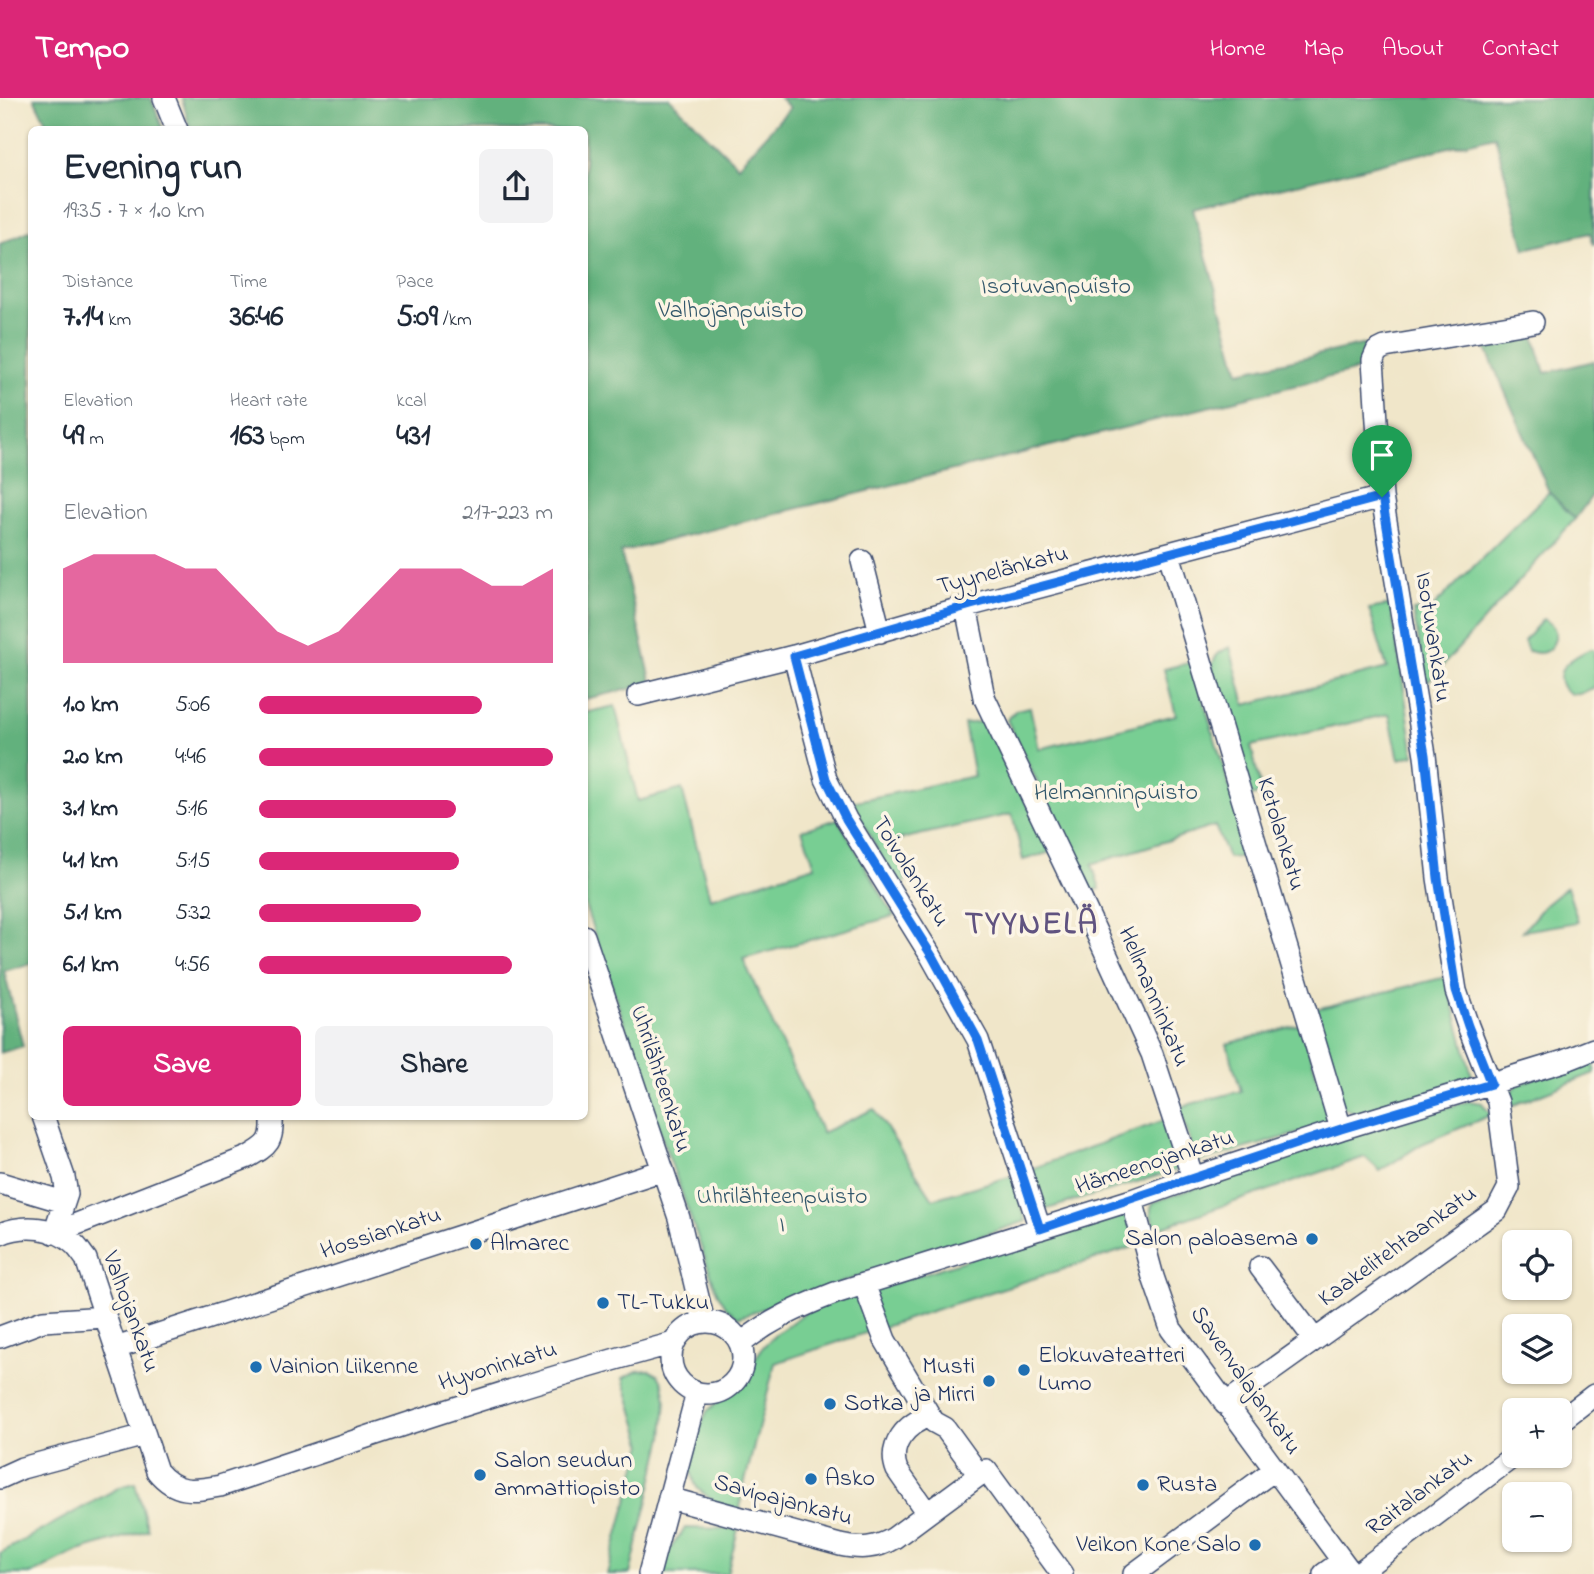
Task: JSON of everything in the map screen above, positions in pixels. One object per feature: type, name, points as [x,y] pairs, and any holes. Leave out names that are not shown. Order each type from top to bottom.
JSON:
[{"type":"street","points":[[164,98],[175,126]]},
{"type":"street","name":"Isotuvankatu","points":[[1491,1084],[1456,990],[1438,878],[1425,755],[1382,497],[1373,360],[1377,351],[1385,347],[1533,322]]},
{"type":"street","name":"Tyynelänkatu","points":[[638,695],[794,656],[966,607],[1382,497]]},
{"type":"street","name":"Ketolankatu","points":[[1169,554],[1341,1129]]},
{"type":"street","points":[[862,561],[880,632]]},
{"type":"street","name":"Hellmanninkatu","points":[[966,607],[984,697],[1153,1054],[1193,1178]]},
{"type":"street","name":"Toivolankatu","points":[[794,656],[826,779],[846,819],[932,956],[978,1040],[1040,1229]]},
{"type":"street","name":"Uhrilähteenkatu","points":[[588,948],[679,1218],[705,1322]]},
{"type":"street","name":"Hämeenojankatu","points":[[740,1344],[760,1328],[795,1308],[835,1293],[1132,1200],[1341,1129],[1564,1062],[1594,1049]]},
{"type":"street","name":"Kaakelitehtaankatu","points":[[1226,1404],[1497,1210],[1509,1188],[1498,1102],[1491,1084]]},
{"type":"street","points":[[44,1120],[64,1177],[67,1194],[54,1233]]},
{"type":"street","points":[[0,1234],[31,1227],[54,1233],[248,1157],[265,1147],[273,1133],[272,1120]]},
{"type":"street","name":"Hossiankatu","points":[[116,1348],[663,1170]]},
{"type":"street","points":[[0,1183],[64,1202]]},
{"type":"street","name":"Savenvalajankatu","points":[[1132,1200],[1153,1277],[1171,1329],[1350,1570]]},
{"type":"street","name":"Valhojankatu","points":[[54,1233],[74,1243],[86,1259],[157,1471],[165,1481],[176,1488],[198,1490],[220,1486]]},
{"type":"street","points":[[1260,1267],[1315,1340]]},
{"type":"street","points":[[864,1284],[886,1340],[934,1422],[945,1428],[1062,1574]]},
{"type":"street","points":[[0,1337],[43,1321],[105,1317]]},
{"type":"street","points":[[705,1322],[726,1327],[734,1334],[743,1356],[742,1367],[729,1386],[708,1394],[686,1387],[677,1378],[671,1355],[674,1343],[686,1328],[705,1322]]},
{"type":"street","name":"Hyvoninkatu","points":[[220,1486],[465,1405],[674,1343]]},
{"type":"street","points":[[649,1574],[697,1392]]},
{"type":"street","points":[[1572,1412],[1594,1395]]},
{"type":"street","points":[[927,1513],[897,1470],[894,1452],[899,1438],[908,1427],[930,1416]]},
{"type":"street","points":[[0,1478],[22,1468],[145,1436]]},
{"type":"street","name":"Raitalankatu","points":[[1324,1574],[1350,1570],[1502,1464]]},
{"type":"street","points":[[1134,1574],[1274,1470]]},
{"type":"street","name":"Savipajankatu","points":[[669,1498],[854,1548],[869,1548],[884,1544],[982,1473]]},
{"type":"green space","points":[[34,98],[151,98],[162,126],[48,126]]},
{"type":"green space","points":[[182,98],[669,98],[738,166],[790,108],[780,98],[1594,98],[1594,245],[1590,233],[1525,249],[1495,136],[1193,209],[1239,372],[1365,344],[1362,369],[621,552],[652,684],[588,698],[588,126],[189,126]]},
{"type":"green space","points":[[28,231],[28,964],[4,971],[23,1046],[0,1053],[0,244]]},
{"type":"green space","points":[[1533,332],[1545,373],[1594,361],[1594,493],[1575,519],[1549,492],[1483,342]]},
{"type":"green space","points":[[1549,492],[1575,519],[1427,683],[1413,611],[1432,608]]},
{"type":"green space","points":[[1391,605],[1414,755],[1399,759],[1389,714],[1251,746],[1262,793],[1248,797],[1212,668],[1216,657],[1230,647],[1245,705],[1387,668],[1369,609]]},
{"type":"green space","points":[[1543,619],[1554,629],[1554,642],[1544,652],[1528,651],[1524,641]]},
{"type":"green space","points":[[1594,649],[1594,688],[1579,694],[1569,693],[1560,678],[1563,668],[1572,659]]},
{"type":"green space","name":"Helmanninpuisto","points":[[1192,662],[1250,856],[1228,858],[1215,826],[1092,864],[1100,889],[1090,891],[1007,720],[1016,710],[1030,707],[1039,749],[1176,715],[1164,669]]},
{"type":"green space","name":"Uhrilähteenpuisto I","points":[[615,706],[638,801],[682,789],[710,898],[815,866],[802,830],[838,819],[894,916],[743,959],[822,1133],[874,1109],[933,1199],[1012,1176],[1026,1221],[738,1317],[727,1308],[717,1292],[660,1132],[588,914],[588,712]]},
{"type":"green space","points":[[986,721],[1051,852],[1023,860],[1012,814],[892,841],[906,879],[901,894],[852,802],[974,776],[964,724]]},
{"type":"green space","points":[[1567,887],[1578,922],[1523,931],[1545,905]]},
{"type":"green space","points":[[1446,977],[1472,1076],[1459,1084],[1359,1115],[1341,1106],[1312,1010]]},
{"type":"green space","points":[[1301,1024],[1329,1115],[1321,1127],[1197,1162],[1179,1107],[1241,1091],[1227,1044]]},
{"type":"green space","points":[[1594,1055],[1594,1073],[1511,1106],[1510,1093],[1517,1085]]},
{"type":"green space","points":[[1469,1101],[1482,1103],[1491,1115],[1422,1144],[1380,1171],[1365,1157],[1156,1229],[1152,1219],[1154,1202],[1335,1140]]},
{"type":"green space","points":[[1167,1119],[1180,1169],[1044,1210],[1028,1170]]},
{"type":"green space","points":[[1120,1212],[1127,1217],[1136,1246],[775,1363],[741,1497],[740,1511],[717,1504],[698,1489],[689,1463],[707,1411],[740,1384],[756,1357],[776,1334],[810,1309]]},
{"type":"green space","points":[[649,1370],[658,1375],[663,1384],[666,1399],[663,1437],[630,1574],[607,1574],[643,1444],[623,1378],[637,1371]]},
{"type":"green space","points":[[135,1483],[148,1530],[75,1552],[33,1574],[0,1574],[0,1553],[120,1487]]},
{"type":"green space","points":[[685,1528],[738,1529],[727,1574],[663,1574],[668,1552]]},
{"type":"place","name":"Salon paloasema","points":[[1312,1239]]},
{"type":"place","name":"Almarec","points":[[476,1244]]},
{"type":"place","name":"TL-Tukku","points":[[603,1303]]},
{"type":"place","name":"Vainion Liikenne","points":[[256,1367]]},
{"type":"place","name":"Elokuvateatteri Lumo","points":[[1024,1370]]},
{"type":"place","name":"Musti ja Mirri","points":[[989,1381]]},
{"type":"place","name":"Sotka","points":[[830,1404]]},
{"type":"place","name":"Salon seudun ammattiopisto","points":[[480,1475]]},
{"type":"place","name":"Asko","points":[[811,1479]]},
{"type":"place","name":"Rusta","points":[[1143,1485]]},
{"type":"place","name":"Veikon Kone Salo","points":[[1255,1545]]},
{"type":"district","name":"TYYNELÄ","points":[[1032,925]]},
{"type":"route","points":[[1382,497],[1425,755],[1438,878],[1456,990],[1491,1084],[1341,1129],[1040,1229],[978,1040],[932,956],[846,819],[826,779],[794,656],[971,605],[1382,497]]},
{"type":"park label","name":"Isotuvanpuisto","points":[[1056,287]]},
{"type":"park label","name":"Valhojanpuisto","points":[[731,311]]}]
